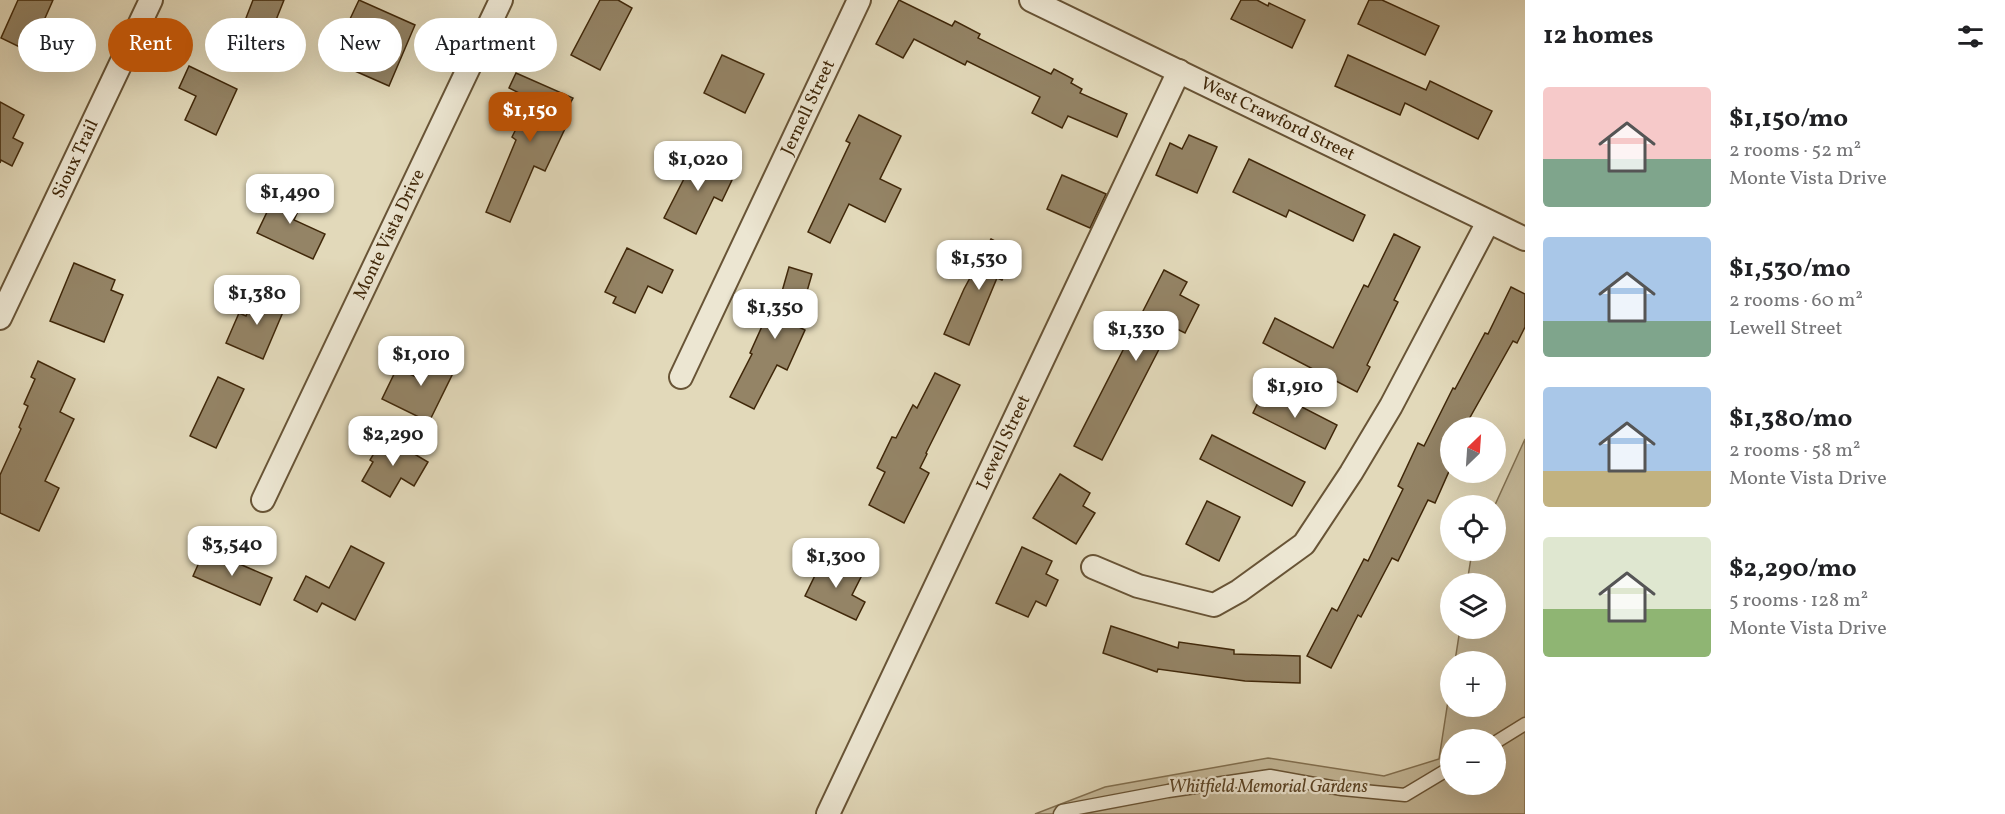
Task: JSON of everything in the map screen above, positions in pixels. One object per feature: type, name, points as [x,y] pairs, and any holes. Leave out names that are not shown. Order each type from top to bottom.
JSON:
[{"type":"street","name":"Sioux Trail","points":[[0,318],[151,0]]},
{"type":"street","name":"Monte Vista Drive","points":[[263,500],[501,0]]},
{"type":"street","name":"Jernell Street","points":[[681,377],[858,0]]},
{"type":"street","name":"West Crawford Street","points":[[1031,0],[1525,239]]},
{"type":"street","name":"Lewell Street","points":[[828,814],[1179,71]]},
{"type":"street","points":[[1093,567],[1138,586],[1214,605],[1239,591],[1304,544],[1351,473],[1391,406],[1488,222]]},
{"type":"lane","points":[[1506,736],[1525,724]]},
{"type":"lane","points":[[1060,814],[1062,811],[1168,791],[1270,776],[1342,789],[1405,795],[1440,774]]},
{"type":"green space","name":"Whitfield Memorial Gardens","points":[[1525,439],[1525,814],[1035,814],[1105,787],[1268,758],[1384,776],[1439,759],[1440,753],[1440,795],[1506,795],[1506,729],[1444,729],[1446,717],[1506,717],[1506,651],[1457,651],[1458,639],[1506,639],[1506,573],[1469,573],[1471,561],[1506,561],[1506,495],[1500,495]]},
{"type":"building","points":[[18,0],[53,0],[45,18],[18,18],[18,46],[1,38]]},
{"type":"building","points":[[253,0],[284,0],[277,18],[246,18]]},
{"type":"building","points":[[359,0],[399,18],[350,18]]},
{"type":"building","points":[[600,0],[618,0],[632,8],[600,70],[571,55]]},
{"type":"building","points":[[899,0],[952,26],[955,21],[980,34],[978,38],[1051,74],[1054,69],[1073,79],[1071,83],[1082,89],[1080,93],[1127,114],[1117,137],[1068,116],[1062,128],[1032,113],[1040,97],[967,61],[965,65],[914,39],[903,58],[876,44]]},
{"type":"building","points":[[1241,0],[1257,0],[1268,6],[1269,3],[1305,20],[1292,48],[1231,19]]},
{"type":"building","points":[[1369,0],[1382,0],[1439,26],[1425,55],[1358,24]]},
{"type":"building","points":[[402,19],[414,25],[402,56]]},
{"type":"building","points":[[722,55],[764,74],[745,113],[704,93]]},
{"type":"building","points":[[1348,55],[1426,90],[1430,81],[1492,111],[1478,139],[1405,103],[1400,115],[1335,86]]},
{"type":"building","points":[[193,68],[237,89],[216,135],[185,120],[196,96],[179,88],[186,72],[193,72]]},
{"type":"building","points":[[357,72],[395,72],[389,86]]},
{"type":"building","points":[[516,73],[573,98],[564,115],[570,118],[545,171],[534,166],[510,222],[486,212],[516,140],[512,137],[531,99],[509,88]]},
{"type":"building","points":[[0,102],[24,115],[13,138],[23,143],[12,166],[1,160],[0,163]]},
{"type":"building","points":[[859,115],[901,136],[880,179],[901,189],[885,222],[849,204],[830,243],[808,232],[850,143],[846,141]]},
{"type":"building","points":[[1189,135],[1217,147],[1197,193],[1156,175],[1170,143],[1182,149]]},
{"type":"building","points":[[694,150],[729,167],[724,176],[732,180],[722,201],[714,197],[696,234],[664,218],[690,167],[687,165]]},
{"type":"building","points":[[1249,159],[1365,215],[1353,241],[1289,210],[1286,217],[1233,192]]},
{"type":"building","points":[[1062,175],[1106,194],[1090,228],[1047,209]]},
{"type":"building","points":[[279,187],[304,198],[294,220],[325,234],[313,259],[257,233]]},
{"type":"building","points":[[1394,234],[1420,247],[1394,300],[1398,302],[1367,365],[1370,367],[1357,392],[1263,343],[1275,318],[1333,348],[1364,285],[1368,287]]},
{"type":"building","points":[[991,239],[1016,252],[1002,280],[997,278],[969,345],[944,334],[964,289]]},
{"type":"building","points":[[627,248],[673,270],[662,293],[648,286],[635,313],[613,303],[616,297],[605,292]]},
{"type":"building","points":[[74,263],[115,280],[111,290],[123,295],[104,342],[50,321]]},
{"type":"building","points":[[789,267],[812,274],[797,326],[805,330],[787,370],[777,365],[754,409],[730,397],[752,354],[750,353],[768,313],[775,316]]},
{"type":"building","points":[[1164,270],[1187,282],[1180,295],[1199,305],[1185,333],[1171,326],[1102,460],[1074,446]]},
{"type":"building","points":[[1511,287],[1525,294],[1525,327],[1517,343],[1513,341],[1470,417],[1440,417],[1440,483],[1444,483],[1435,503],[1428,500],[1398,561],[1392,558],[1361,617],[1358,615],[1331,668],[1307,656],[1332,608],[1337,611],[1364,559],[1368,561],[1403,489],[1398,486],[1418,443],[1424,446],[1453,388],[1455,389],[1485,333],[1488,334]]},
{"type":"building","points":[[256,292],[286,305],[263,359],[226,343],[239,313],[246,316]]},
{"type":"building","points":[[428,351],[457,365],[429,422],[382,399],[397,368],[416,377]]},
{"type":"building","points":[[38,361],[75,379],[60,412],[74,419],[45,481],[59,488],[39,531],[0,513],[0,475],[21,429],[19,427],[28,406],[24,404],[35,379],[31,377]]},
{"type":"building","points":[[935,373],[960,385],[926,453],[920,468],[929,473],[904,523],[869,505],[885,472],[877,468],[892,437],[896,438],[913,405],[917,408]]},
{"type":"building","points":[[218,377],[244,389],[216,448],[190,436]]},
{"type":"building","points":[[1265,388],[1337,425],[1325,449],[1253,413]]},
{"type":"building","points":[[1212,435],[1305,482],[1292,506],[1200,459]]},
{"type":"building","points":[[384,436],[428,462],[414,486],[401,478],[390,497],[362,481],[373,462],[370,460]]},
{"type":"building","points":[[1060,474],[1090,493],[1083,506],[1095,513],[1076,544],[1033,518]]},
{"type":"building","points":[[1207,501],[1240,517],[1219,561],[1186,544]]},
{"type":"building","points":[[351,546],[384,563],[355,620],[322,603],[317,612],[294,600],[306,576],[329,588]]},
{"type":"building","points":[[1022,547],[1052,561],[1046,574],[1058,580],[1046,606],[1036,601],[1028,617],[996,603]]},
{"type":"building","points":[[205,549],[272,578],[260,605],[193,576]]},
{"type":"building","points":[[824,557],[862,575],[852,595],[865,602],[856,620],[805,596]]},
{"type":"building","points":[[1111,626],[1178,648],[1179,642],[1234,650],[1234,654],[1300,656],[1300,683],[1245,681],[1158,669],[1157,672],[1103,653]]}]
